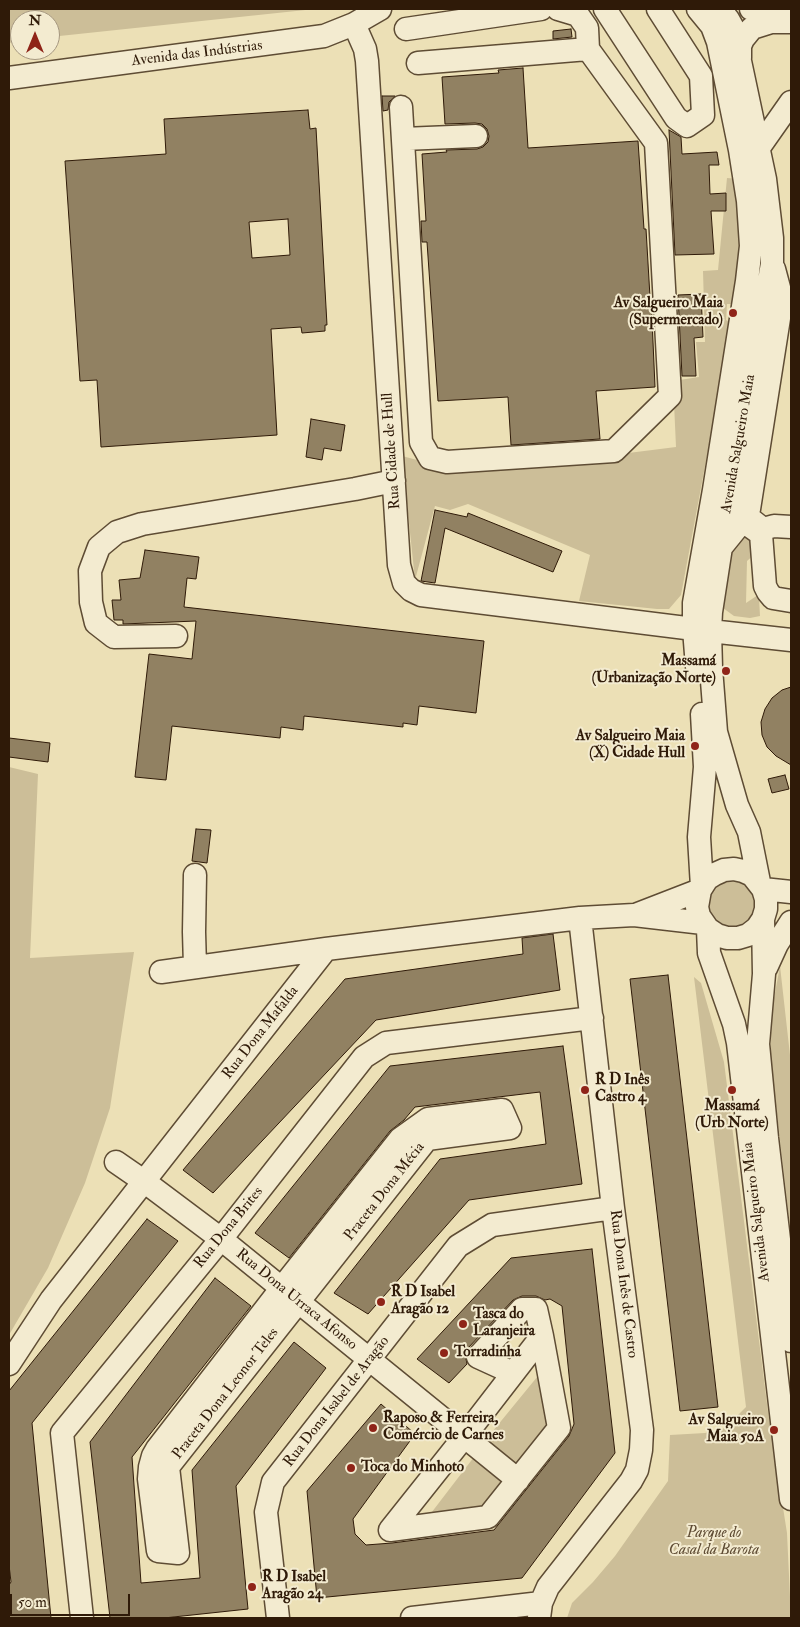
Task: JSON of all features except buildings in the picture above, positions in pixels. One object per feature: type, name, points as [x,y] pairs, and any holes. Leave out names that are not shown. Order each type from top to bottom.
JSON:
[{"type":"street","name":"Avenida das Indústrias","points":[[9,78],[308,39],[324,36],[354,24],[380,9]]},
{"type":"street","points":[[406,29],[541,9]]},
{"type":"street","points":[[401,107],[421,442],[430,458],[447,462],[614,451],[670,396],[656,143],[588,49],[587,28],[578,15],[558,9]]},
{"type":"street","points":[[605,9],[676,118],[687,126],[703,115],[701,76],[658,9]]},
{"type":"street","name":"Avenida Salgueiro Maia","points":[[698,9],[712,26],[718,42],[742,158],[748,201],[751,246],[714,490],[694,603],[702,630],[716,732],[748,832],[763,900],[764,974],[758,1044],[791,1341]]},
{"type":"street","name":"Avenida Salgueiro Maia","points":[[720,9],[733,28],[765,179],[771,219],[782,264],[721,547],[711,612],[702,630],[704,767],[699,837],[701,889],[698,907],[705,926],[709,953],[734,1024],[738,1043],[791,1499]]},
{"type":"street","points":[[751,9],[791,18]]},
{"type":"street","points":[[739,62],[740,46],[752,28],[771,22],[791,22]]},
{"type":"street","name":"Rua Cidade de Hull","points":[[354,24],[365,49],[370,93],[398,565],[404,583],[411,590],[421,595],[791,640]]},
{"type":"street","points":[[418,63],[588,49]]},
{"type":"street","points":[[758,149],[791,102]]},
{"type":"street","points":[[403,138],[476,136]]},
{"type":"street","points":[[721,547],[749,509],[782,299],[782,264]]},
{"type":"street","points":[[176,636],[114,637],[96,623],[91,602],[90,571],[99,548],[116,532],[142,524],[355,490],[394,481]]},
{"type":"street","points":[[744,518],[750,519],[763,529],[774,526],[791,527]]},
{"type":"street","points":[[744,518],[747,524],[761,534],[764,586],[773,598],[791,601]]},
{"type":"street","points":[[161,972],[326,949],[580,918],[634,915],[705,926],[722,936],[738,938],[748,935],[757,928],[763,900],[752,875],[734,869],[724,870],[707,880],[701,889],[634,915]]},
{"type":"street","points":[[195,876],[195,967]]},
{"type":"street","points":[[763,900],[791,892]]},
{"type":"street","points":[[763,900],[791,902]]},
{"type":"street","name":"Rua Dona Inês de Castro","points":[[540,1611],[548,1587],[631,1481],[637,1470],[641,1450],[642,1430],[580,918]]},
{"type":"street","points":[[764,974],[777,944],[791,922]]},
{"type":"street","name":"Rua Dona Mafalda","points":[[9,1364],[51,1300],[326,949]]},
{"type":"street","name":"Rua Dona Brites","points":[[82,1618],[62,1433],[221,1239],[364,1057],[386,1043],[592,1018]]},
{"type":"street","name":"Praceta Dona Mécia","points":[[502,1110],[510,1128],[427,1138],[290,1296],[400,1138],[428,1119],[502,1110]]},
{"type":"street","name":"Rua Dona Urraca Afonso","points":[[116,1162],[221,1239],[518,1480]]},
{"type":"street","name":"Rua Dona Isabel de Aragão","points":[[278,1618],[266,1512],[273,1482],[458,1246],[492,1225],[614,1208]]},
{"type":"street","name":"Praceta Dona Leonor Teles","points":[[290,1296],[168,1467],[178,1553],[158,1551],[149,1479],[153,1456],[290,1296]]},
{"type":"street","points":[[513,1373],[478,1357],[522,1309],[536,1309],[542,1336],[559,1428],[488,1517],[390,1530],[542,1336]]},
{"type":"street","points":[[412,1618],[540,1611]]},
{"type":"green space","points":[[9,9],[315,9],[60,36],[60,10],[10,10],[9,43]]},
{"type":"green space","points":[[727,178],[739,179],[740,235],[735,304],[727,304],[726,320],[730,322],[681,595],[669,609],[579,601],[590,555],[468,504],[450,510],[435,506],[415,580],[402,456],[421,461],[565,461],[676,447],[673,381],[699,377],[696,342],[705,342],[703,271],[718,270]]},
{"type":"green space","points":[[747,535],[754,538],[756,553],[747,561],[746,603],[758,595],[760,616],[750,618],[734,616],[723,608],[722,588],[735,537]]},
{"type":"green space","points":[[9,767],[38,774],[30,958],[134,952],[110,1108],[85,1183],[48,1268],[9,1335]]},
{"type":"green space","points":[[719,879],[743,880],[754,891],[756,907],[754,915],[742,926],[733,928],[716,924],[706,910],[707,892]]},
{"type":"green space","points":[[780,966],[791,1064],[791,1235],[771,1062],[771,1014]]},
{"type":"green space","name":"Parque do Casal da Barota","points":[[694,977],[701,983],[724,1062],[768,1412],[787,1533],[791,1618],[567,1618],[572,1603],[615,1556],[668,1481],[670,1435],[705,1433],[725,1428],[746,1407]]},
{"type":"green space","points":[[542,1371],[553,1429],[514,1476],[479,1448]]},
{"type":"green space","points":[[474,1457],[506,1485],[485,1510],[425,1521]]},
{"type":"place","name":"Av Salgueiro Maia (Supermercado)","points":[[733,313]]},
{"type":"place","name":"Massamá (Urbanização Norte)","points":[[726,671]]},
{"type":"place","name":"Av Salgueiro Maia (X) Cidade Hull","points":[[695,746]]},
{"type":"place","name":"R D Inês Castro 4","points":[[585,1090]]},
{"type":"place","name":"Massamá (Urb Norte)","points":[[732,1090]]},
{"type":"place","name":"R D Isabel Aragão 12","points":[[381,1302]]},
{"type":"place","name":"Tasca do Laranjeira","points":[[463,1324]]},
{"type":"place","name":"Torradinha","points":[[444,1353]]},
{"type":"place","name":"Raposo & Ferreira, Comércio de Carnes","points":[[373,1428]]},
{"type":"place","name":"Av Salgueiro Maia 50A","points":[[774,1430]]},
{"type":"place","name":"Toca do Minhoto","points":[[351,1468]]},
{"type":"place","name":"R D Isabel Aragão 24","points":[[252,1587]]}]
